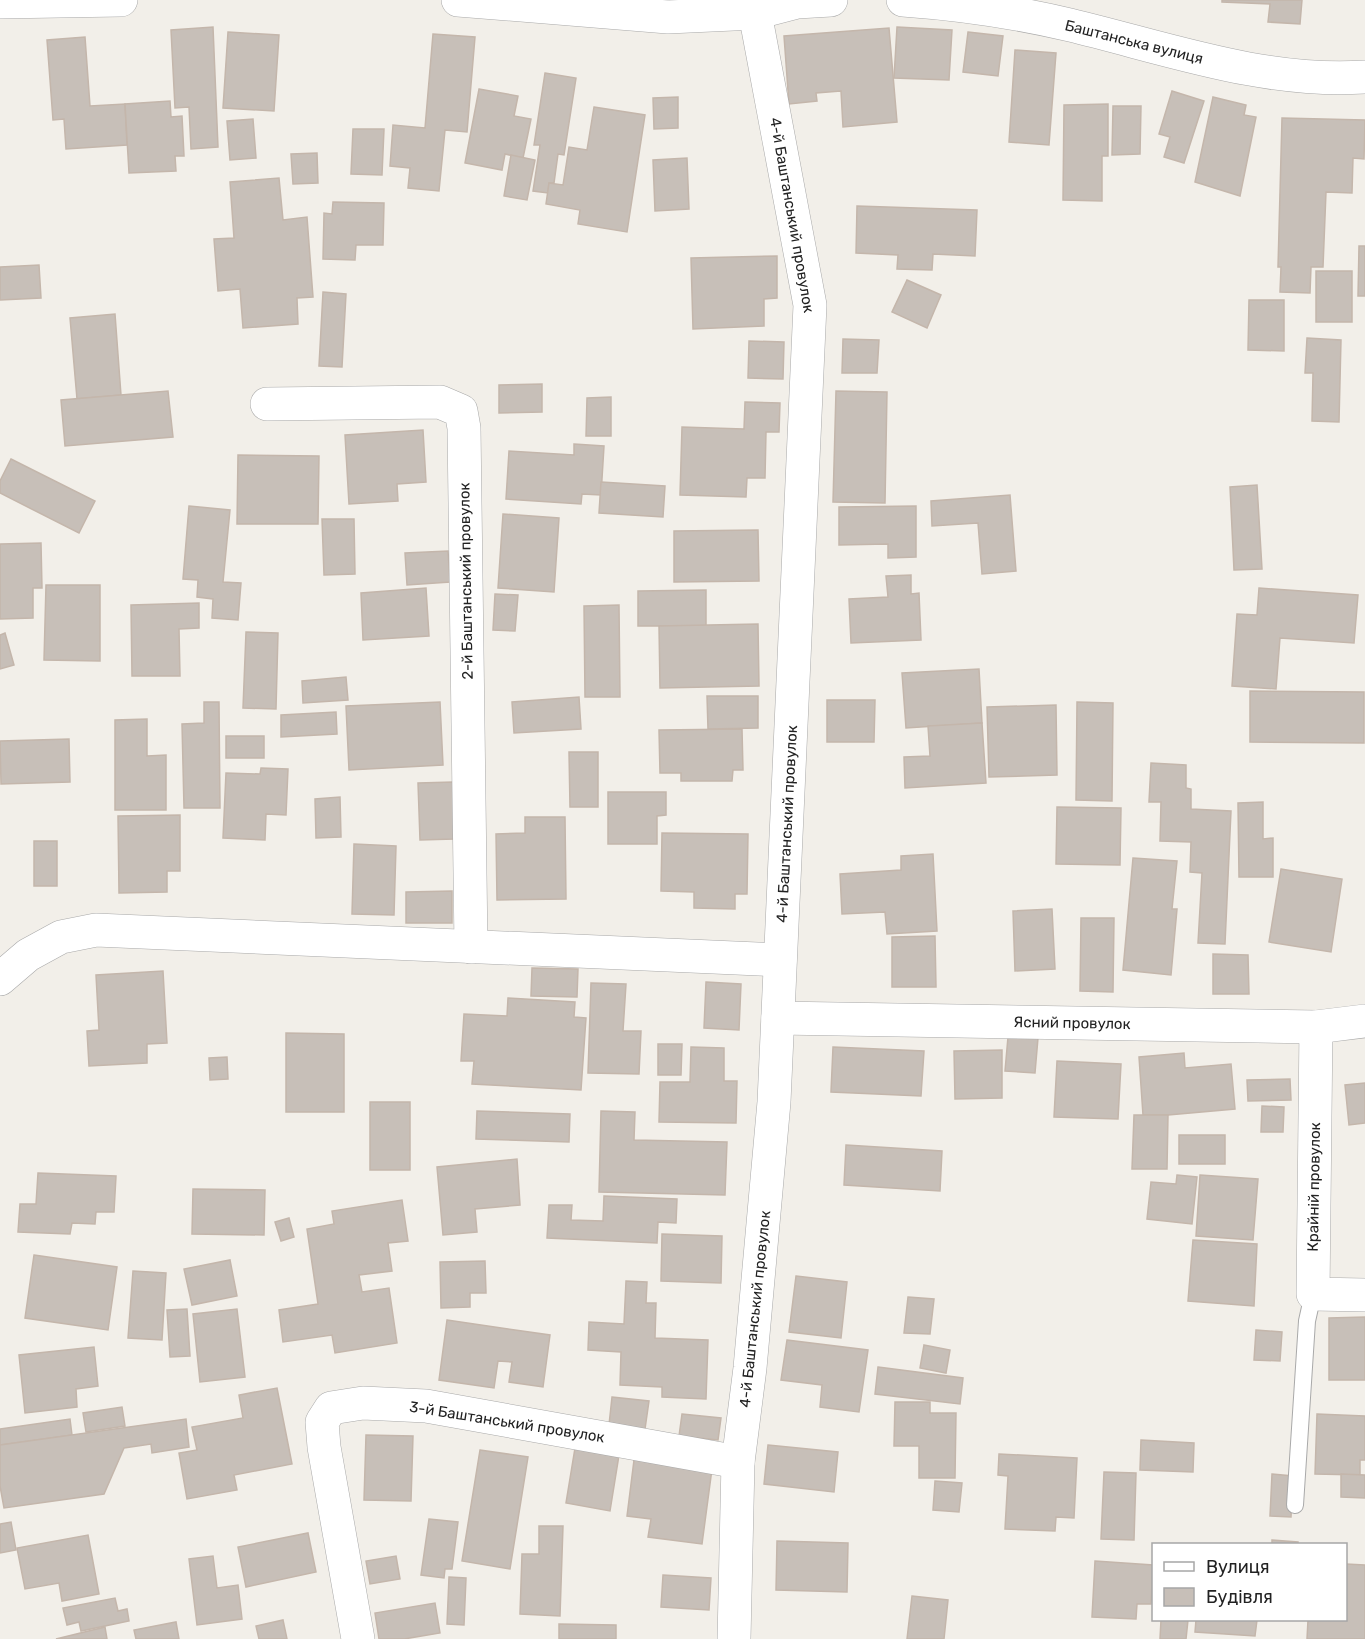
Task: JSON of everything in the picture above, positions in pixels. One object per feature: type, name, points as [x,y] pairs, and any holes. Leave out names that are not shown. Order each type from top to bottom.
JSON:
[{"type":"street","points":[[0,2],[121,0]]},
{"type":"street","points":[[458,0],[668,17],[755,13],[797,2],[831,0]]},
{"type":"street","name":"Баштанська вулиця","points":[[903,0],[958,4],[1068,25],[1252,71],[1347,78],[1365,77]]},
{"type":"street","name":"4-й Баштанський провулок","points":[[734,1639],[738,1462],[750,1368],[774,1102],[810,305],[755,13]]},
{"type":"street","name":"2-й Баштанський провулок","points":[[267,404],[440,402],[461,411],[464,428],[471,947]]},
{"type":"street","points":[[0,979],[28,955],[61,937],[96,930],[780,960]]},
{"type":"street","name":"Ясний провулок","points":[[778,1018],[1316,1027],[1365,1021]]},
{"type":"street","name":"Крайній провулок","points":[[1313,1294],[1316,1027]]},
{"type":"street","points":[[1313,1294],[1365,1295]]},
{"type":"street","name":"3-й Баштанський провулок","points":[[358,1639],[324,1447],[322,1422],[331,1408],[363,1403],[426,1406],[738,1462]]},
{"type":"lane","points":[[1294,1505],[1307,1321],[1313,1294]]},
{"type":"building","points":[[1222,0],[1302,0],[1300,24],[1268,22],[1270,4],[1222,2]]},
{"type":"building","points":[[213,27],[218,147],[191,149],[189,107],[175,108],[171,30]]},
{"type":"building","points":[[897,27],[952,30],[949,80],[894,78]]},
{"type":"building","points":[[889,28],[897,122],[843,127],[841,91],[816,93],[817,101],[789,104],[784,36]]},
{"type":"building","points":[[228,32],[279,35],[274,111],[223,108]]},
{"type":"building","points":[[968,32],[1003,36],[998,76],[963,72]]},
{"type":"building","points":[[433,34],[475,37],[467,132],[445,130],[439,191],[408,188],[410,168],[390,166],[393,125],[425,128]]},
{"type":"building","points":[[85,37],[90,106],[125,104],[127,145],[66,149],[64,119],[53,120],[47,40]]},
{"type":"building","points":[[1015,50],[1056,53],[1049,145],[1009,142]]},
{"type":"building","points":[[545,73],[576,78],[564,155],[558,154],[554,183],[549,183],[548,193],[533,191],[540,145],[534,145]]},
{"type":"building","points":[[479,89],[518,96],[514,116],[531,119],[523,158],[505,154],[502,170],[465,163]]},
{"type":"building","points":[[1172,91],[1204,101],[1184,163],[1164,157],[1170,137],[1159,134]]},
{"type":"building","points":[[678,97],[678,128],[654,129],[653,98]]},
{"type":"building","points":[[1213,97],[1246,105],[1244,115],[1256,117],[1240,196],[1195,182]]},
{"type":"building","points":[[170,101],[171,117],[182,116],[184,156],[175,156],[176,171],[129,173],[125,104]]},
{"type":"building","points":[[1108,104],[1108,156],[1102,156],[1102,201],[1063,200],[1064,105]]},
{"type":"building","points":[[1113,106],[1141,106],[1140,154],[1112,155]]},
{"type":"building","points":[[594,107],[645,115],[627,232],[578,224],[580,210],[546,204],[549,183],[563,185],[569,147],[587,150]]},
{"type":"building","points":[[1282,118],[1365,120],[1364,159],[1353,158],[1352,193],[1326,192],[1323,267],[1311,267],[1310,293],[1280,292],[1281,267],[1278,267]]},
{"type":"building","points":[[253,119],[256,158],[230,160],[227,121]]},
{"type":"building","points":[[353,129],[384,129],[382,175],[351,174]]},
{"type":"building","points":[[317,153],[318,183],[293,184],[291,154]]},
{"type":"building","points":[[511,155],[535,160],[527,200],[504,196]]},
{"type":"building","points":[[687,158],[689,209],[655,211],[653,160]]},
{"type":"building","points":[[279,178],[283,220],[307,217],[313,297],[297,298],[298,324],[243,328],[240,289],[218,291],[214,239],[234,238],[230,182]]},
{"type":"building","points":[[333,202],[384,203],[383,245],[356,245],[355,260],[323,259],[324,213],[332,214]]},
{"type":"building","points":[[857,206],[977,210],[975,256],[933,254],[932,270],[897,269],[898,255],[856,253]]},
{"type":"building","points":[[1359,246],[1365,246],[1365,296],[1358,296]]},
{"type":"building","points":[[777,256],[777,298],[764,299],[764,326],[693,329],[691,258]]},
{"type":"building","points":[[39,265],[41,298],[0,300],[0,267]]},
{"type":"building","points":[[1316,271],[1352,271],[1352,322],[1316,322]]},
{"type":"building","points":[[907,280],[941,295],[927,328],[892,312]]},
{"type":"building","points":[[323,292],[346,294],[342,367],[319,366]]},
{"type":"building","points":[[1249,300],[1284,300],[1284,351],[1248,350]]},
{"type":"building","points":[[115,314],[121,395],[77,399],[70,318]]},
{"type":"building","points":[[1307,338],[1341,340],[1339,422],[1312,421],[1313,373],[1305,373]]},
{"type":"building","points":[[843,339],[879,340],[877,373],[842,373]]},
{"type":"building","points":[[749,341],[784,342],[783,379],[748,378]]},
{"type":"building","points":[[542,384],[542,412],[499,413],[499,385]]},
{"type":"building","points":[[168,391],[173,437],[65,446],[61,400]]},
{"type":"building","points":[[836,391],[887,392],[885,503],[833,502]]},
{"type":"building","points":[[611,397],[611,436],[586,436],[587,398]]},
{"type":"building","points":[[745,402],[780,403],[779,432],[766,432],[765,478],[747,478],[746,497],[680,495],[682,427],[744,429]]},
{"type":"building","points":[[423,430],[426,482],[397,484],[398,501],[349,504],[345,435]]},
{"type":"building","points":[[574,444],[604,446],[601,495],[582,494],[581,504],[506,499],[509,451],[574,455]]},
{"type":"building","points":[[238,455],[319,456],[318,524],[237,524]]},
{"type":"building","points":[[11,459],[95,501],[79,533],[0,493],[0,481]]},
{"type":"building","points":[[601,482],[665,486],[663,517],[599,513]]},
{"type":"building","points":[[1257,485],[1262,569],[1234,570],[1230,487]]},
{"type":"building","points":[[1010,495],[1016,571],[982,574],[978,523],[932,526],[931,501]]},
{"type":"building","points":[[189,506],[230,510],[223,582],[241,583],[238,620],[212,618],[213,599],[197,597],[198,580],[183,579]]},
{"type":"building","points":[[916,506],[916,557],[888,558],[888,544],[839,545],[839,507]]},
{"type":"building","points":[[503,514],[559,518],[554,592],[498,588]]},
{"type":"building","points":[[322,519],[354,519],[355,574],[324,575]]},
{"type":"building","points":[[758,530],[759,581],[674,582],[674,531]]},
{"type":"building","points":[[41,543],[42,588],[33,588],[33,618],[0,619],[0,544]]},
{"type":"building","points":[[448,551],[450,582],[407,585],[405,553]]},
{"type":"building","points":[[911,575],[911,594],[919,593],[921,640],[851,643],[849,599],[888,597],[886,576]]},
{"type":"building","points":[[46,585],[100,585],[100,661],[44,660]]},
{"type":"building","points":[[426,588],[429,636],[363,640],[361,593]]},
{"type":"building","points":[[1259,588],[1358,595],[1354,643],[1280,638],[1276,689],[1232,686],[1237,614],[1257,615]]},
{"type":"building","points":[[706,590],[706,626],[638,626],[638,591]]},
{"type":"building","points":[[495,594],[518,595],[515,631],[493,630]]},
{"type":"building","points":[[199,603],[199,628],[179,629],[180,676],[132,676],[131,605]]},
{"type":"building","points":[[619,605],[620,697],[585,697],[584,606]]},
{"type":"building","points":[[758,624],[759,686],[660,688],[659,626]]},
{"type":"building","points":[[246,632],[278,633],[276,709],[243,708]]},
{"type":"building","points":[[5,633],[14,665],[0,669],[0,635]]},
{"type":"building","points":[[979,669],[982,723],[906,728],[902,673]]},
{"type":"building","points":[[346,677],[348,700],[303,703],[302,681]]},
{"type":"building","points":[[1250,691],[1364,692],[1364,743],[1250,742]]},
{"type":"building","points":[[707,696],[758,696],[758,728],[708,729]]},
{"type":"building","points":[[579,697],[581,729],[514,733],[512,702]]},
{"type":"building","points":[[827,700],[875,700],[874,742],[827,742]]},
{"type":"building","points":[[204,702],[219,702],[220,808],[184,808],[182,724],[204,723]]},
{"type":"building","points":[[440,702],[443,765],[349,770],[346,706]]},
{"type":"building","points":[[1077,702],[1113,703],[1112,801],[1076,800]]},
{"type":"building","points":[[1056,705],[1057,775],[989,777],[987,707]]},
{"type":"building","points":[[336,712],[337,734],[281,737],[281,715]]},
{"type":"building","points":[[147,719],[147,756],[166,755],[166,810],[115,810],[115,720]]},
{"type":"building","points":[[982,723],[986,783],[905,788],[904,757],[930,756],[928,726]]},
{"type":"building","points":[[742,729],[743,770],[733,770],[732,781],[681,781],[681,773],[660,773],[659,730]]},
{"type":"building","points":[[226,736],[264,736],[264,758],[226,758]]},
{"type":"building","points":[[69,739],[70,782],[1,784],[0,741]]},
{"type":"building","points":[[569,752],[598,752],[598,807],[570,807]]},
{"type":"building","points":[[1151,763],[1186,765],[1186,788],[1191,789],[1191,809],[1231,811],[1225,944],[1198,943],[1202,873],[1190,872],[1191,842],[1160,841],[1161,802],[1149,802]]},
{"type":"building","points":[[261,768],[288,769],[286,815],[266,814],[265,840],[223,838],[226,773],[260,774]]},
{"type":"building","points":[[453,782],[454,839],[420,840],[418,783]]},
{"type":"building","points":[[608,792],[666,792],[666,815],[657,816],[657,844],[608,844]]},
{"type":"building","points":[[340,797],[341,837],[316,838],[315,799]]},
{"type":"building","points":[[1263,802],[1263,839],[1273,838],[1273,877],[1239,877],[1238,803]]},
{"type":"building","points":[[1057,807],[1121,808],[1120,865],[1056,864]]},
{"type":"building","points":[[180,815],[180,871],[167,871],[167,892],[119,893],[118,816]]},
{"type":"building","points":[[525,817],[565,817],[566,899],[497,900],[496,834],[525,833]]},
{"type":"building","points":[[662,833],[748,834],[747,894],[735,894],[735,909],[694,908],[694,892],[661,891]]},
{"type":"building","points":[[34,841],[57,841],[57,886],[34,886]]},
{"type":"building","points":[[354,844],[396,846],[394,915],[352,914]]},
{"type":"building","points":[[933,854],[937,931],[887,934],[885,912],[842,914],[840,874],[901,870],[901,856]]},
{"type":"building","points":[[1133,858],[1177,861],[1172,909],[1177,909],[1171,975],[1123,970]]},
{"type":"building","points":[[1281,869],[1342,879],[1331,952],[1269,942]]},
{"type":"building","points":[[452,891],[452,923],[406,923],[406,892]]},
{"type":"building","points":[[1052,909],[1055,969],[1015,971],[1013,911]]},
{"type":"building","points":[[1081,918],[1114,918],[1113,992],[1080,991]]},
{"type":"building","points":[[935,936],[936,987],[892,987],[892,937]]},
{"type":"building","points":[[1213,954],[1248,955],[1249,994],[1213,994]]},
{"type":"building","points":[[532,968],[578,969],[577,997],[531,996]]},
{"type":"building","points":[[163,971],[167,1043],[147,1044],[147,1063],[89,1066],[87,1031],[99,1030],[96,975]]},
{"type":"building","points":[[706,982],[741,984],[739,1030],[704,1028]]},
{"type":"building","points":[[591,983],[626,984],[623,1031],[641,1031],[639,1074],[588,1073]]},
{"type":"building","points":[[508,998],[575,1002],[574,1017],[586,1018],[581,1090],[472,1084],[474,1061],[461,1061],[464,1014],[507,1016]]},
{"type":"building","points":[[286,1033],[344,1034],[344,1112],[286,1112]]},
{"type":"building","points":[[1008,1037],[1038,1038],[1035,1073],[1005,1071]]},
{"type":"building","points":[[658,1044],[682,1044],[681,1075],[658,1075]]},
{"type":"building","points":[[691,1047],[724,1048],[724,1081],[737,1081],[736,1123],[659,1122],[660,1082],[690,1082]]},
{"type":"building","points":[[833,1047],[924,1051],[921,1096],[831,1092]]},
{"type":"building","points":[[1002,1050],[1002,1098],[955,1099],[954,1051]]},
{"type":"building","points":[[1184,1053],[1185,1068],[1231,1064],[1235,1109],[1143,1115],[1139,1057]]},
{"type":"building","points":[[227,1057],[228,1079],[210,1080],[209,1058]]},
{"type":"building","points":[[1057,1061],[1121,1064],[1118,1119],[1054,1117]]},
{"type":"building","points":[[1290,1079],[1291,1100],[1248,1101],[1247,1080]]},
{"type":"building","points":[[1365,1083],[1365,1123],[1349,1125],[1345,1085]]},
{"type":"building","points":[[370,1102],[410,1102],[410,1170],[370,1170]]},
{"type":"building","points":[[1262,1106],[1284,1107],[1283,1132],[1261,1132]]},
{"type":"building","points":[[477,1111],[570,1114],[569,1142],[476,1139]]},
{"type":"building","points":[[601,1111],[635,1112],[634,1140],[727,1142],[725,1195],[599,1192]]},
{"type":"building","points":[[1134,1115],[1168,1115],[1167,1169],[1132,1169]]},
{"type":"building","points":[[1179,1135],[1225,1135],[1225,1164],[1179,1164]]},
{"type":"building","points":[[846,1145],[942,1151],[940,1191],[844,1185]]},
{"type":"building","points":[[517,1159],[520,1205],[475,1209],[477,1232],[443,1235],[437,1167]]},
{"type":"building","points":[[38,1173],[116,1176],[114,1212],[96,1212],[95,1224],[72,1223],[70,1234],[18,1232],[20,1204],[36,1204]]},
{"type":"building","points":[[1177,1175],[1197,1177],[1192,1224],[1147,1219],[1151,1182],[1176,1184]]},
{"type":"building","points":[[1200,1175],[1258,1179],[1253,1240],[1196,1236]]},
{"type":"building","points":[[193,1189],[265,1190],[264,1235],[192,1234]]},
{"type":"building","points":[[604,1196],[677,1199],[676,1223],[658,1222],[657,1243],[547,1238],[549,1205],[572,1205],[571,1220],[603,1221]]},
{"type":"building","points":[[402,1200],[408,1241],[388,1243],[392,1271],[359,1275],[362,1292],[389,1288],[397,1343],[335,1353],[332,1335],[283,1342],[279,1310],[318,1304],[307,1229],[334,1224],[332,1211]]},
{"type":"building","points":[[289,1218],[294,1237],[281,1241],[275,1222]]},
{"type":"building","points":[[662,1234],[722,1236],[721,1283],[661,1281]]},
{"type":"building","points":[[1193,1240],[1257,1244],[1254,1306],[1188,1301]]},
{"type":"building","points":[[34,1255],[117,1267],[108,1330],[25,1318]]},
{"type":"building","points":[[230,1260],[237,1296],[192,1305],[184,1269]]},
{"type":"building","points":[[485,1261],[486,1293],[470,1293],[470,1307],[441,1308],[440,1262]]},
{"type":"building","points":[[133,1271],[166,1273],[162,1340],[128,1338]]},
{"type":"building","points":[[796,1276],[847,1282],[841,1338],[789,1332]]},
{"type":"building","points":[[626,1281],[647,1282],[646,1303],[656,1303],[655,1338],[708,1340],[706,1399],[662,1397],[662,1387],[620,1385],[621,1352],[588,1350],[589,1322],[624,1324]]},
{"type":"building","points":[[908,1297],[934,1299],[930,1334],[904,1333]]},
{"type":"building","points":[[187,1309],[190,1356],[170,1357],[167,1310]]},
{"type":"building","points":[[237,1309],[245,1377],[200,1382],[193,1314]]},
{"type":"building","points":[[1365,1317],[1365,1380],[1329,1380],[1329,1318]]},
{"type":"building","points":[[447,1320],[550,1335],[543,1387],[509,1382],[512,1362],[498,1361],[494,1388],[439,1380]]},
{"type":"building","points":[[1256,1330],[1282,1332],[1280,1361],[1254,1360]]},
{"type":"building","points":[[787,1340],[868,1350],[859,1412],[820,1407],[822,1385],[781,1380]]},
{"type":"building","points":[[924,1345],[950,1350],[946,1373],[920,1368]]},
{"type":"building","points":[[94,1347],[98,1386],[76,1389],[77,1407],[25,1413],[19,1355]]},
{"type":"building","points":[[878,1367],[963,1378],[960,1404],[875,1394]]},
{"type":"building","points":[[277,1388],[292,1464],[234,1475],[237,1490],[187,1499],[179,1453],[197,1450],[192,1427],[243,1418],[239,1395]]},
{"type":"building","points":[[612,1397],[649,1401],[645,1429],[609,1425]]},
{"type":"building","points":[[895,1402],[930,1402],[930,1413],[956,1413],[955,1478],[919,1478],[919,1446],[894,1446]]},
{"type":"building","points":[[122,1407],[125,1426],[86,1432],[83,1413]]},
{"type":"building","points":[[682,1414],[721,1418],[718,1440],[679,1436]]},
{"type":"building","points":[[1317,1414],[1365,1416],[1365,1460],[1360,1460],[1360,1475],[1315,1474]]},
{"type":"building","points":[[70,1419],[72,1435],[0,1445],[0,1429]]},
{"type":"building","points":[[186,1419],[189,1447],[152,1453],[151,1444],[124,1448],[104,1494],[4,1508],[0,1486],[0,1445]]},
{"type":"building","points":[[366,1435],[413,1436],[411,1501],[364,1500]]},
{"type":"building","points":[[1141,1440],[1194,1443],[1193,1472],[1140,1470]]},
{"type":"building","points":[[768,1445],[838,1452],[834,1492],[764,1484]]},
{"type":"building","points":[[575,1448],[619,1455],[610,1511],[566,1503]]},
{"type":"building","points":[[480,1450],[528,1457],[510,1569],[462,1561]]},
{"type":"building","points":[[999,1454],[1077,1458],[1074,1518],[1056,1517],[1055,1531],[1005,1529],[1008,1476],[998,1475]]},
{"type":"building","points":[[634,1460],[712,1469],[702,1544],[648,1537],[651,1519],[627,1516]]},
{"type":"building","points":[[1104,1472],[1136,1473],[1134,1540],[1101,1539]]},
{"type":"building","points":[[1272,1474],[1293,1476],[1291,1517],[1270,1516]]},
{"type":"building","points":[[1341,1474],[1365,1475],[1365,1498],[1341,1497]]},
{"type":"building","points":[[935,1481],[962,1483],[959,1512],[933,1510]]},
{"type":"building","points":[[429,1519],[458,1522],[452,1569],[445,1569],[444,1578],[421,1575]]},
{"type":"building","points":[[11,1522],[16,1550],[0,1553],[0,1524]]},
{"type":"building","points":[[539,1526],[563,1526],[560,1616],[520,1614],[522,1554],[539,1554]]},
{"type":"building","points":[[308,1533],[316,1572],[246,1587],[238,1547]]},
{"type":"building","points":[[88,1535],[99,1594],[62,1601],[59,1583],[25,1589],[17,1548]]},
{"type":"building","points":[[1272,1540],[1298,1542],[1298,1543],[1272,1543]]},
{"type":"building","points":[[777,1541],[848,1543],[847,1592],[776,1590]]},
{"type":"building","points":[[213,1556],[217,1588],[238,1585],[242,1619],[197,1625],[189,1559]]},
{"type":"building","points":[[396,1556],[400,1579],[370,1584],[366,1561]]},
{"type":"building","points":[[1095,1561],[1152,1565],[1151,1604],[1137,1604],[1136,1619],[1092,1617]]},
{"type":"building","points":[[1347,1564],[1365,1565],[1365,1639],[1307,1639],[1308,1621],[1347,1621]]},
{"type":"building","points":[[663,1575],[711,1578],[709,1610],[661,1607]]},
{"type":"building","points":[[449,1577],[466,1578],[464,1625],[447,1624]]},
{"type":"building","points":[[912,1596],[948,1600],[944,1639],[907,1639]]},
{"type":"building","points":[[115,1598],[118,1611],[127,1609],[129,1621],[81,1631],[79,1622],[67,1625],[63,1608]]},
{"type":"building","points":[[435,1603],[440,1633],[404,1639],[379,1639],[375,1613]]},
{"type":"building","points":[[283,1620],[287,1639],[259,1639],[256,1626]]},
{"type":"building","points":[[1161,1621],[1188,1621],[1186,1639],[1160,1639]]},
{"type":"building","points":[[1196,1621],[1257,1621],[1255,1636],[1195,1632]]},
{"type":"building","points":[[176,1622],[179,1639],[136,1639],[134,1630]]},
{"type":"building","points":[[559,1624],[616,1625],[616,1639],[559,1639]]},
{"type":"building","points":[[105,1627],[107,1639],[56,1639]]}]
